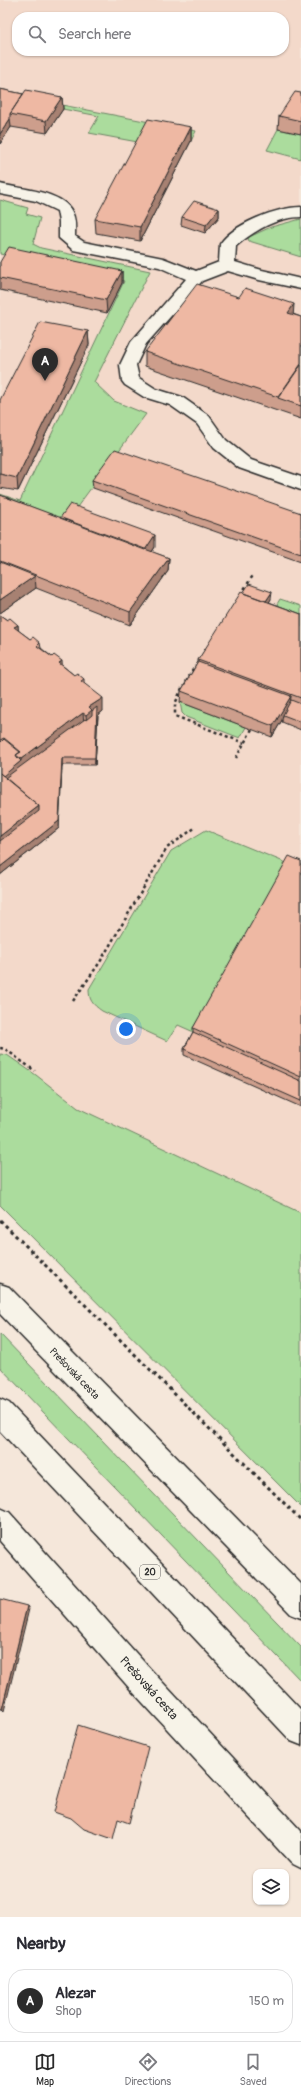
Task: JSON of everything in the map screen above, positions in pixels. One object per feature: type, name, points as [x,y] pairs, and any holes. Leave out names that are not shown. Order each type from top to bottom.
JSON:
[{"type":"main road","points":[[0,189],[48,200],[62,208],[67,218],[68,238],[79,246],[164,263],[196,277]]},
{"type":"main road","points":[[227,265],[228,244],[251,226],[293,212],[301,212]]},
{"type":"main road","points":[[300,286],[227,265],[196,277],[140,342],[128,365],[131,381],[150,393],[176,401],[203,420],[220,444],[245,464],[301,484]]},
{"type":"main road","name":"Prešovská cesta","points":[[0,1296],[301,1604]]},
{"type":"main road","name":"20","points":[[0,1412],[301,1731]]},
{"type":"main road","name":"Prešovská cesta","points":[[0,1521],[148,1687],[301,1853]]},
{"type":"path","points":[[237,600],[254,574]]},
{"type":"path","points":[[196,665],[178,696],[175,704],[175,716],[244,743]]},
{"type":"path","points":[[236,758],[252,729]]},
{"type":"path","points":[[73,1001],[100,962],[167,848],[196,827]]},
{"type":"path","points":[[0,1048],[35,1071]]},
{"type":"path","points":[[0,1220],[301,1520]]},
{"type":"shaded area","points":[[0,0],[301,0],[301,1507],[0,1205]]},
{"type":"green space","points":[[0,93],[196,131],[191,141],[148,133],[143,143],[89,133],[99,116],[0,97]]},
{"type":"green space","points":[[278,129],[301,134],[301,159],[267,150]]},
{"type":"green space","points":[[0,200],[28,208],[26,214],[40,218],[33,244],[41,248],[150,271],[94,382],[114,401],[146,414],[60,530],[0,508],[0,494],[20,501],[124,281],[0,254]]},
{"type":"green space","points":[[301,219],[301,257],[249,241],[248,239],[249,237],[271,227]]},
{"type":"green space","points":[[280,599],[301,606],[301,627],[270,616]]},
{"type":"green space","points":[[180,702],[246,727],[240,738],[186,717],[182,713]]},
{"type":"green space","points":[[206,830],[301,869],[196,1033],[178,1025],[167,1041],[102,1011],[92,1002],[89,989],[171,851]]},
{"type":"green space","points":[[0,1054],[7,1055],[36,1075],[78,1108],[301,1213],[301,1507],[0,1205]]},
{"type":"green space","points":[[0,1334],[301,1647],[301,1681],[0,1367]]},
{"type":"building","points":[[0,89],[23,94],[10,114],[10,119],[0,134]]},
{"type":"building","points":[[26,90],[62,97],[46,121],[10,114]]},
{"type":"building","points":[[295,92],[301,93],[301,121],[279,116]]},
{"type":"building","points":[[148,119],[191,127],[140,227],[95,219]]},
{"type":"building","points":[[194,201],[219,209],[206,225],[182,217]]},
{"type":"building","points":[[9,247],[122,271],[106,300],[0,278],[0,262]]},
{"type":"building","points":[[197,284],[239,297],[245,288],[294,304],[288,313],[301,317],[301,364],[278,397],[145,352]]},
{"type":"building","points":[[40,322],[88,331],[17,478],[0,474],[0,400]]},
{"type":"building","points":[[301,365],[301,406],[278,398]]},
{"type":"building","points":[[115,449],[301,513],[301,554],[92,480]]},
{"type":"building","points":[[0,495],[169,558],[130,612],[0,561]]},
{"type":"building","points":[[70,504],[155,535],[145,550],[60,518]]},
{"type":"building","points":[[0,562],[35,576],[0,600]]},
{"type":"building","points":[[249,584],[272,592],[266,601],[243,593]]},
{"type":"building","points":[[241,592],[301,614],[301,698],[198,660]]},
{"type":"building","points":[[0,615],[7,620],[10,618],[18,625],[14,627],[30,639],[33,637],[40,643],[37,646],[52,657],[54,655],[62,661],[59,663],[74,675],[77,673],[84,679],[81,681],[103,698],[89,707],[92,710],[86,715],[83,713],[21,759],[16,755],[21,752],[4,738],[0,740]]},
{"type":"building","points":[[198,662],[291,696],[273,726],[181,691]]},
{"type":"building","points":[[291,700],[301,704],[301,722],[283,715]]},
{"type":"building","points":[[97,707],[95,758],[62,758],[59,821],[0,867],[0,841],[39,811],[39,806],[5,778],[85,719],[86,720],[92,715],[92,711]]},
{"type":"building","points":[[4,739],[20,752],[16,755],[21,761],[3,776],[0,773],[0,741],[1,742]]},
{"type":"building","points":[[0,773],[39,806],[0,836]]},
{"type":"building","points":[[289,856],[301,861],[301,1077],[193,1028]]},
{"type":"building","points":[[193,1032],[301,1081],[301,1101],[184,1049]]},
{"type":"building","points":[[0,1599],[27,1606],[2,1709],[0,1709]]},
{"type":"building","points":[[78,1725],[148,1747],[129,1823],[118,1819],[113,1839],[84,1829],[71,1818],[54,1812]]},
{"type":"place","name":"Alezar","points":[[45,381]]}]
